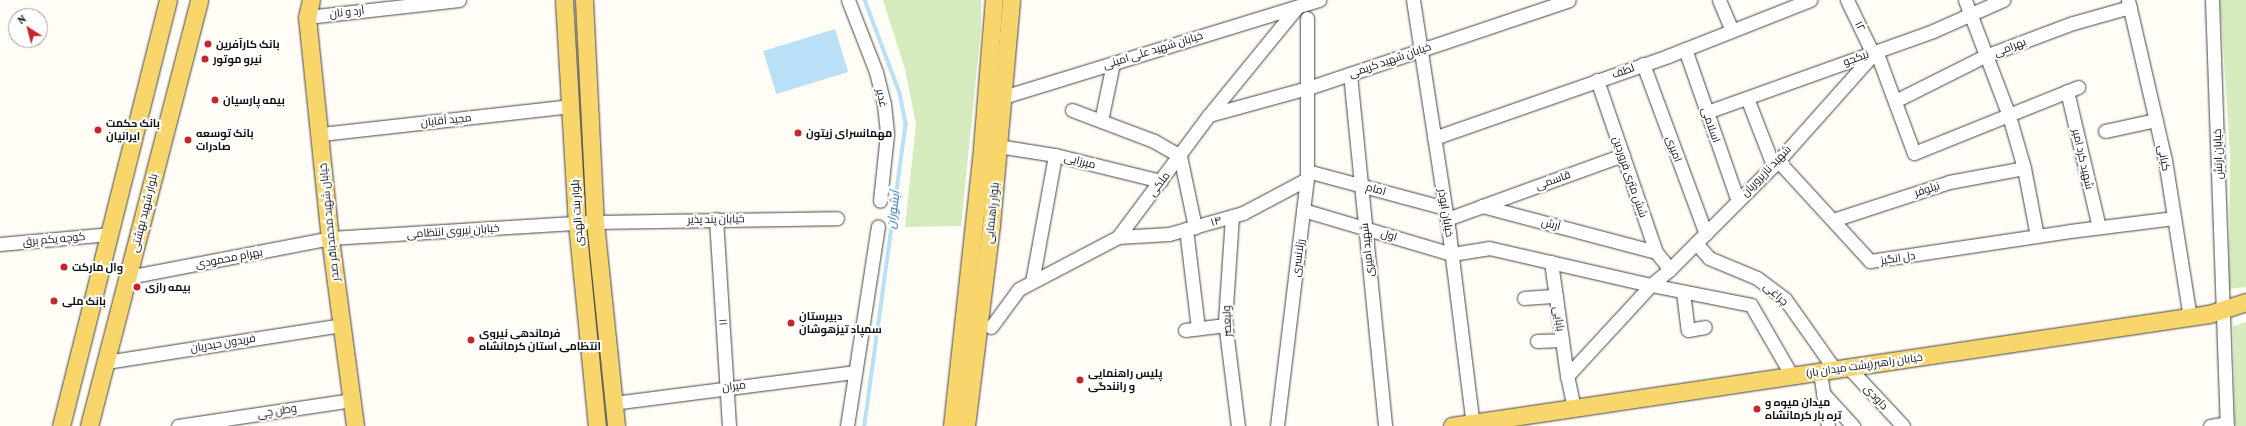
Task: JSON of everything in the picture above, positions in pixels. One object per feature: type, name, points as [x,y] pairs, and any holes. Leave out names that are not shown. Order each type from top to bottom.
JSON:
[{"type":"main road","points":[[161,0],[163,20]]},
{"type":"main road","points":[[61,426],[168,0]]},
{"type":"main road","name":"بلوار شهید بهشتی","points":[[89,426],[199,0]]},
{"type":"main road","name":"خیابان شهید محمدباقر صدر","points":[[300,0],[301,8],[307,17]]},
{"type":"main road","name":"خیابان شهید محمدباقر صدر","points":[[310,0],[307,17],[321,134],[330,238],[355,426]]},
{"type":"main road","name":"بلوار بنت الهدی","points":[[564,0],[577,223],[597,426]]},
{"type":"main road","name":"بلوار بنت الهدی","points":[[584,0],[595,222],[616,426]]},
{"type":"main road","name":"بلوار راهنمایی","points":[[952,426],[986,97],[994,0]]},
{"type":"main road","name":"بلوار راهنمایی","points":[[966,426],[998,146],[1011,0]]},
{"type":"main road","points":[[2218,314],[2246,302]]},
{"type":"main road","points":[[2218,314],[2246,314]]},
{"type":"main road","name":"خیابان راهبر(پشت میدان بار)","points":[[1452,426],[2218,314]]},
{"type":"street","name":"آرد و نان","points":[[307,17],[459,0]]},
{"type":"street","name":"غدیر","points":[[848,0],[876,72],[884,104],[887,134],[880,201]]},
{"type":"street","name":"خیابان شهید علی امینی","points":[[986,97],[1003,97],[1319,0]]},
{"type":"street","name":"خیابان ابوذر","points":[[1413,0],[1452,254],[1473,424]]},
{"type":"street","name":"خیابان شهید کریمی","points":[[1209,115],[1308,88],[1569,0]]},
{"type":"street","points":[[1719,0],[1732,30]]},
{"type":"street","name":"لطف","points":[[1434,138],[1685,49],[1810,0]]},
{"type":"street","name":"۱۲","points":[[1847,0],[1874,52]]},
{"type":"street","points":[[1965,0],[2009,116],[2024,168],[2037,236]]},
{"type":"street","name":"نیکجو","points":[[1707,112],[1874,52],[2003,0]]},
{"type":"street","name":"خیابان ارتش","points":[[2212,0],[2218,314],[2227,424]]},
{"type":"street","name":"بهرامی","points":[[1895,101],[1985,56],[2129,4]]},
{"type":"street","name":"کیانی","points":[[2129,4],[2156,120],[2190,317]]},
{"type":"street","name":"ملکی","points":[[991,327],[1019,289],[1118,237],[1180,156],[1209,115],[1297,6]]},
{"type":"street","name":"رزلانسری","points":[[1277,426],[1307,175],[1307,18]]},
{"type":"street","name":"اسلامی","points":[[1685,49],[1738,201]]},
{"type":"street","points":[[1874,52],[1895,101],[1911,151],[1914,153],[2009,116]]},
{"type":"street","name":"شهید نازپروریان","points":[[1567,376],[1651,285],[1670,270],[1775,163],[1874,52]]},
{"type":"street","points":[[1101,121],[1114,63]]},
{"type":"street","name":"امیری","points":[[1642,64],[1706,234]]},
{"type":"street","name":"شهید امیری","points":[[1350,74],[1385,426]]},
{"type":"street","name":"شش متری فروردین","points":[[1597,80],[1656,252],[1670,270]]},
{"type":"street","name":"شهید کرد امیر","points":[[2009,116],[2072,89],[2099,227]]},
{"type":"street","points":[[1747,98],[1775,163]]},
{"type":"street","name":"مجید آقایان","points":[[321,134],[571,106]]},
{"type":"street","points":[[1072,110],[1154,141],[1180,156],[1190,228],[1192,329],[1226,325]]},
{"type":"street","points":[[2105,131],[2156,120]]},
{"type":"street","name":"میرزایی","points":[[998,146],[1055,155],[1161,181]]},
{"type":"street","points":[[1032,282],[1055,155]]},
{"type":"street","name":"قاسمی","points":[[1482,206],[1623,155]]},
{"type":"street","name":"دل انگیز","points":[[1775,163],[1833,220],[1870,261],[1876,262],[2037,236],[2174,218]]},
{"type":"street","name":"نیلوفر","points":[[1833,220],[1949,182],[2024,168]]},
{"type":"street","name":"امام","points":[[1307,175],[1361,185],[1446,213]]},
{"type":"street","name":"۱۴","points":[[1118,237],[1169,234],[1243,213],[1307,175]]},
{"type":"street","points":[[1446,213],[1482,206]]},
{"type":"street","name":"آرش","points":[[1482,206],[1656,252]]},
{"type":"street","name":"اول","points":[[1303,210],[1452,254]]},
{"type":"street","name":"ولیعصر","points":[[1232,216],[1226,325],[1238,426]]},
{"type":"street","name":"خیابان پند پذیر","points":[[577,223],[716,219],[837,218]]},
{"type":"street","name":"۱۱","points":[[716,219],[729,426]]},
{"type":"street","name":"خیابان نیروی انتظامی","points":[[330,238],[577,223]]},
{"type":"street","points":[[847,426],[878,226]]},
{"type":"street","name":"کوچه یکم برق","points":[[0,244],[109,234]]},
{"type":"street","name":"بهرام محمودی","points":[[128,277],[330,238]]},
{"type":"street","name":"چراغی","points":[[1696,243],[1709,258],[1757,278],[1785,299],[1835,370]]},
{"type":"street","points":[[1452,254],[1489,248],[1683,292],[1751,305],[1792,376]]},
{"type":"street","name":"بابایی","points":[[1551,262],[1567,376]]},
{"type":"street","points":[[1683,292],[1688,330],[1705,326]]},
{"type":"street","points":[[1524,298],[1556,296]]},
{"type":"street","name":"فریدون حیدریان","points":[[106,362],[341,325]]},
{"type":"street","points":[[1537,341],[1562,340]]},
{"type":"street","points":[[1828,426],[1823,393],[1835,370]]},
{"type":"street","name":"داودی","points":[[1835,370],[1903,426]]},
{"type":"street","name":"میران","points":[[613,403],[727,387],[855,372]]},
{"type":"street","points":[[1567,376],[1574,408]]},
{"type":"street","points":[[1823,393],[1853,426]]},
{"type":"street","name":"وطن چی","points":[[178,426],[352,400]]},
{"type":"street","points":[[2210,426],[2227,424]]},
{"type":"green space","points":[[883,0],[981,0],[981,29],[961,226],[905,227],[916,124],[905,69]]},
{"type":"green space","points":[[2220,0],[2246,0],[2246,287],[2229,289],[2230,153]]},
{"type":"green space","points":[[2246,322],[2246,426],[2235,426],[2233,326]]},
{"type":"water","points":[[835,29],[848,72],[776,94],[763,51]]},
{"type":"waterway","name":"آبشوران","points":[[865,0],[900,93],[906,125],[865,426]]},
{"type":"place","name":"بانک کارآفرین","points":[[208,44]]},
{"type":"place","name":"نیرو موتور","points":[[205,59]]},
{"type":"place","name":"بیمه پارسیان","points":[[215,100]]},
{"type":"place","name":"بانک حکمت ایرانیان","points":[[98,130]]},
{"type":"place","name":"مهمانسرای زیتون","points":[[798,133]]},
{"type":"place","name":"بانک توسعه صادرات","points":[[188,140]]},
{"type":"place","name":"وال مارکت","points":[[64,267]]},
{"type":"place","name":"بیمه رازی","points":[[137,287]]},
{"type":"place","name":"بانک ملی","points":[[54,301]]},
{"type":"place","name":"دبیرستان سمپاد تیزهوشان","points":[[791,323]]},
{"type":"place","name":"فرماندهی نیروی انتظامی استان کرمانشاه","points":[[471,340]]},
{"type":"place","name":"پلیس راهنمایی و رانندگی","points":[[1080,380]]},
{"type":"place","name":"میدان میوه و تره بار کرمانشاه","points":[[1757,409]]}]
